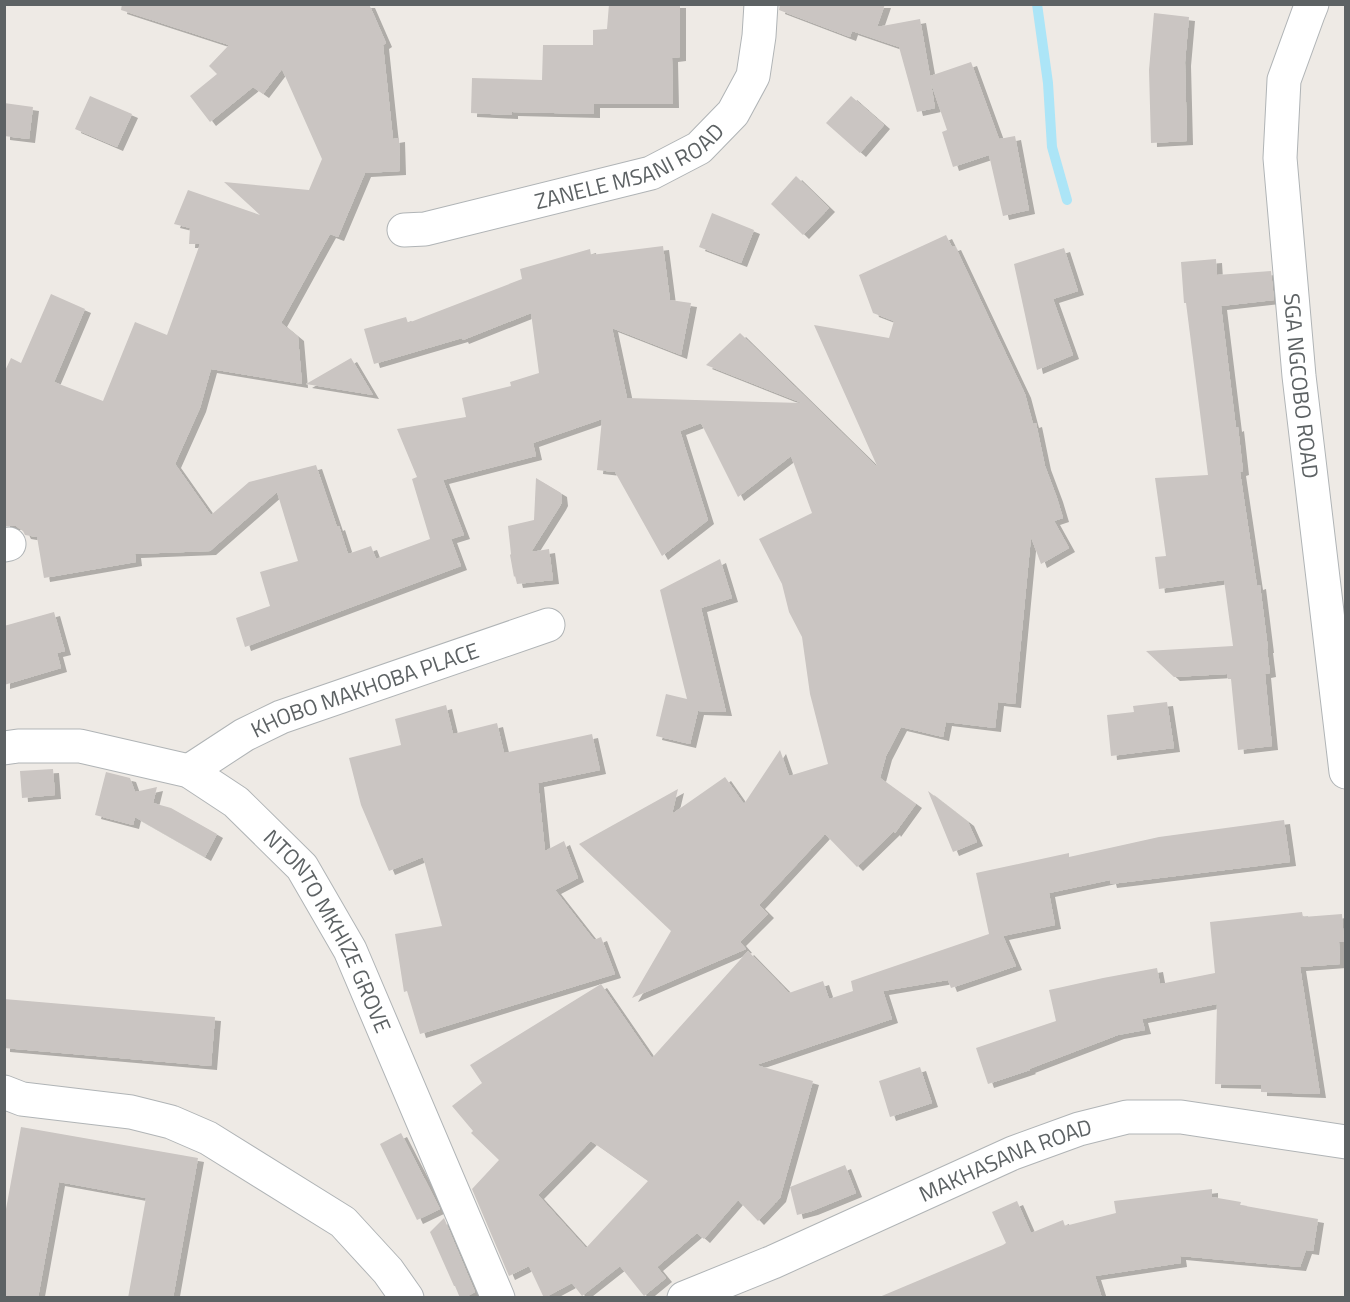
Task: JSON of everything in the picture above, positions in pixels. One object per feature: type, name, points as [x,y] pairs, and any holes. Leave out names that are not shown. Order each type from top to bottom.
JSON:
[{"type":"street","name":"ZANELE MSANI ROAD","points":[[404,230],[425,229],[651,173],[699,148],[733,113],[753,76],[759,36],[760,4]]},
{"type":"street","name":"SGA NGCOBO ROAD","points":[[1312,4],[1284,80],[1280,158],[1299,376],[1346,772]]},
{"type":"street","name":"KHOBO MAKHOBA PLACE","points":[[189,771],[244,735],[280,717],[548,625]]},
{"type":"street","name":"NTONTO MKHIZE GROVE","points":[[4,748],[80,746],[189,771],[236,802],[302,867],[350,950],[498,1298]]},
{"type":"street","points":[[4,1092],[22,1099],[131,1112],[171,1122],[208,1138],[343,1222],[388,1270],[406,1298]]},
{"type":"street","name":"MAKHASANA ROAD","points":[[684,1298],[773,1262],[1013,1153],[1079,1129],[1127,1117],[1181,1117],[1346,1143]]},
{"type":"building","points":[[122,4],[369,4],[386,43],[383,45],[393,139],[399,138],[400,171],[365,173],[338,237],[330,234],[281,323],[298,337],[302,384],[211,369],[200,408],[175,464],[211,515],[249,482],[316,465],[348,554],[371,546],[376,559],[430,539],[412,479],[417,477],[397,429],[466,417],[462,398],[511,386],[510,382],[539,373],[531,313],[463,340],[462,338],[374,364],[364,329],[406,317],[408,323],[522,279],[520,269],[590,249],[591,255],[663,246],[670,300],[691,303],[681,355],[612,328],[627,398],[802,403],[706,365],[740,333],[878,468],[814,325],[889,338],[894,321],[873,313],[859,275],[946,235],[952,247],[955,246],[1025,394],[1033,424],[1036,423],[1045,466],[1063,518],[1054,521],[1069,548],[1041,564],[1031,537],[1015,704],[998,702],[995,728],[946,722],[943,737],[901,727],[886,756],[880,778],[916,804],[895,833],[894,831],[857,867],[825,834],[759,905],[768,914],[740,942],[746,949],[632,998],[671,931],[579,844],[678,789],[672,814],[725,777],[744,804],[780,750],[789,776],[828,764],[810,694],[802,637],[789,612],[782,584],[759,539],[812,513],[791,456],[738,497],[701,423],[680,431],[708,520],[662,556],[615,472],[597,470],[602,419],[533,443],[536,456],[443,480],[464,535],[451,539],[461,566],[245,647],[236,618],[270,606],[260,572],[298,561],[277,492],[210,551],[135,554],[136,562],[44,578],[37,537],[25,535],[16,526],[4,526],[4,373],[11,358],[21,363],[51,294],[85,309],[54,382],[103,401],[135,322],[167,335],[200,244],[189,244],[190,228],[174,224],[188,190],[260,215],[224,182],[309,190],[322,159],[282,69],[263,94],[253,87],[210,122],[190,96],[217,74],[209,66],[229,45],[121,10]]},
{"type":"building","points":[[609,4],[680,4],[680,57],[672,58],[673,104],[594,104],[594,114],[471,113],[472,78],[542,80],[543,45],[593,45],[593,30],[607,29]]},
{"type":"building","points":[[780,4],[885,4],[877,27],[920,19],[930,76],[971,62],[999,139],[1015,136],[1029,210],[1003,216],[989,155],[953,167],[942,132],[947,130],[931,83],[935,108],[917,112],[899,47],[852,31],[850,37],[779,10]]},
{"type":"building","points":[[1154,13],[1189,17],[1185,62],[1187,141],[1151,143],[1149,70]]},
{"type":"building","points":[[90,96],[132,114],[117,147],[75,129]]},
{"type":"building","points":[[851,96],[884,125],[860,153],[826,123]]},
{"type":"building","points":[[4,103],[33,107],[29,139],[4,136]]},
{"type":"building","points":[[796,176],[829,208],[803,235],[771,204]]},
{"type":"building","points":[[712,213],[754,230],[741,263],[699,247]]},
{"type":"building","points":[[1064,248],[1078,291],[1053,299],[1073,355],[1037,370],[1014,264]]},
{"type":"building","points":[[1216,259],[1217,275],[1271,271],[1274,300],[1221,306],[1236,428],[1238,427],[1243,471],[1240,472],[1257,586],[1260,585],[1270,673],[1265,674],[1272,746],[1238,750],[1231,679],[1228,679],[1227,674],[1174,677],[1146,651],[1233,646],[1224,580],[1159,589],[1155,557],[1166,556],[1155,478],[1208,475],[1186,303],[1184,303],[1181,262]]},
{"type":"building","points":[[351,358],[373,395],[306,384]]},
{"type":"building","points":[[536,478],[561,493],[560,506],[531,552],[549,549],[553,580],[517,584],[510,555],[508,526],[534,520]]},
{"type":"building","points":[[720,559],[732,598],[701,608],[726,712],[698,711],[690,744],[656,736],[666,694],[687,699],[660,590]]},
{"type":"building","points":[[54,612],[65,651],[57,653],[61,668],[4,685],[4,626]]},
{"type":"building","points":[[1167,702],[1174,748],[1111,756],[1107,715],[1134,712],[1133,706]]},
{"type":"building","points":[[446,705],[453,734],[497,723],[504,753],[592,734],[600,770],[538,783],[545,851],[564,841],[578,878],[555,890],[594,940],[601,937],[615,974],[420,1034],[407,991],[404,992],[395,934],[442,926],[423,857],[389,871],[361,805],[349,758],[401,745],[395,719]]},
{"type":"building","points":[[53,769],[55,795],[22,798],[20,771]]},
{"type":"building","points":[[106,772],[130,778],[135,792],[157,787],[153,803],[171,808],[217,834],[205,857],[135,817],[133,825],[95,815]]},
{"type":"building","points":[[928,791],[968,822],[977,842],[953,852]]},
{"type":"building","points":[[1284,820],[1290,862],[1111,884],[1110,880],[1049,893],[1055,925],[1003,936],[1016,966],[951,988],[948,980],[883,991],[892,1019],[756,1065],[813,1081],[780,1198],[758,1221],[738,1200],[704,1239],[697,1233],[657,1267],[666,1278],[644,1296],[620,1266],[582,1296],[572,1283],[544,1298],[529,1266],[509,1276],[472,1189],[499,1160],[471,1133],[473,1131],[452,1106],[482,1083],[470,1065],[601,984],[652,1058],[748,951],[789,993],[823,981],[829,999],[853,991],[851,981],[989,934],[976,873],[1069,853],[1069,857],[1159,837]],"holes":[[[591,1141],[648,1181],[586,1248],[538,1195]]]},
{"type":"building","points":[[1302,912],[1303,917],[1342,914],[1344,942],[1339,942],[1340,964],[1300,967],[1320,1094],[1261,1092],[1261,1085],[1215,1084],[1217,1004],[1142,1019],[1145,1030],[1118,1035],[988,1084],[976,1048],[1056,1021],[1049,990],[1157,968],[1160,984],[1215,973],[1210,922]]},
{"type":"building","points":[[4,999],[215,1017],[211,1066],[4,1048]]},
{"type":"building","points":[[920,1067],[932,1103],[890,1117],[879,1081]]},
{"type":"building","points":[[21,1127],[198,1158],[173,1298],[128,1298],[146,1198],[59,1182],[38,1298],[4,1298],[4,1220]]},
{"type":"building","points":[[401,1133],[440,1209],[417,1220],[380,1144]]},
{"type":"building","points":[[845,1165],[856,1193],[797,1215],[790,1187]]},
{"type":"building","points":[[1212,1189],[1212,1197],[1241,1202],[1240,1205],[1318,1219],[1313,1251],[1306,1250],[1300,1267],[1180,1256],[1181,1263],[1095,1276],[1102,1298],[877,1298],[1006,1243],[992,1212],[1017,1201],[1031,1233],[1063,1220],[1065,1226],[1116,1213],[1114,1201]]},
{"type":"building","points":[[444,1218],[475,1292],[464,1298],[460,1298],[430,1232]]},
{"type":"waterway","points":[[1037,4],[1048,83],[1052,147],[1067,200]]}]
